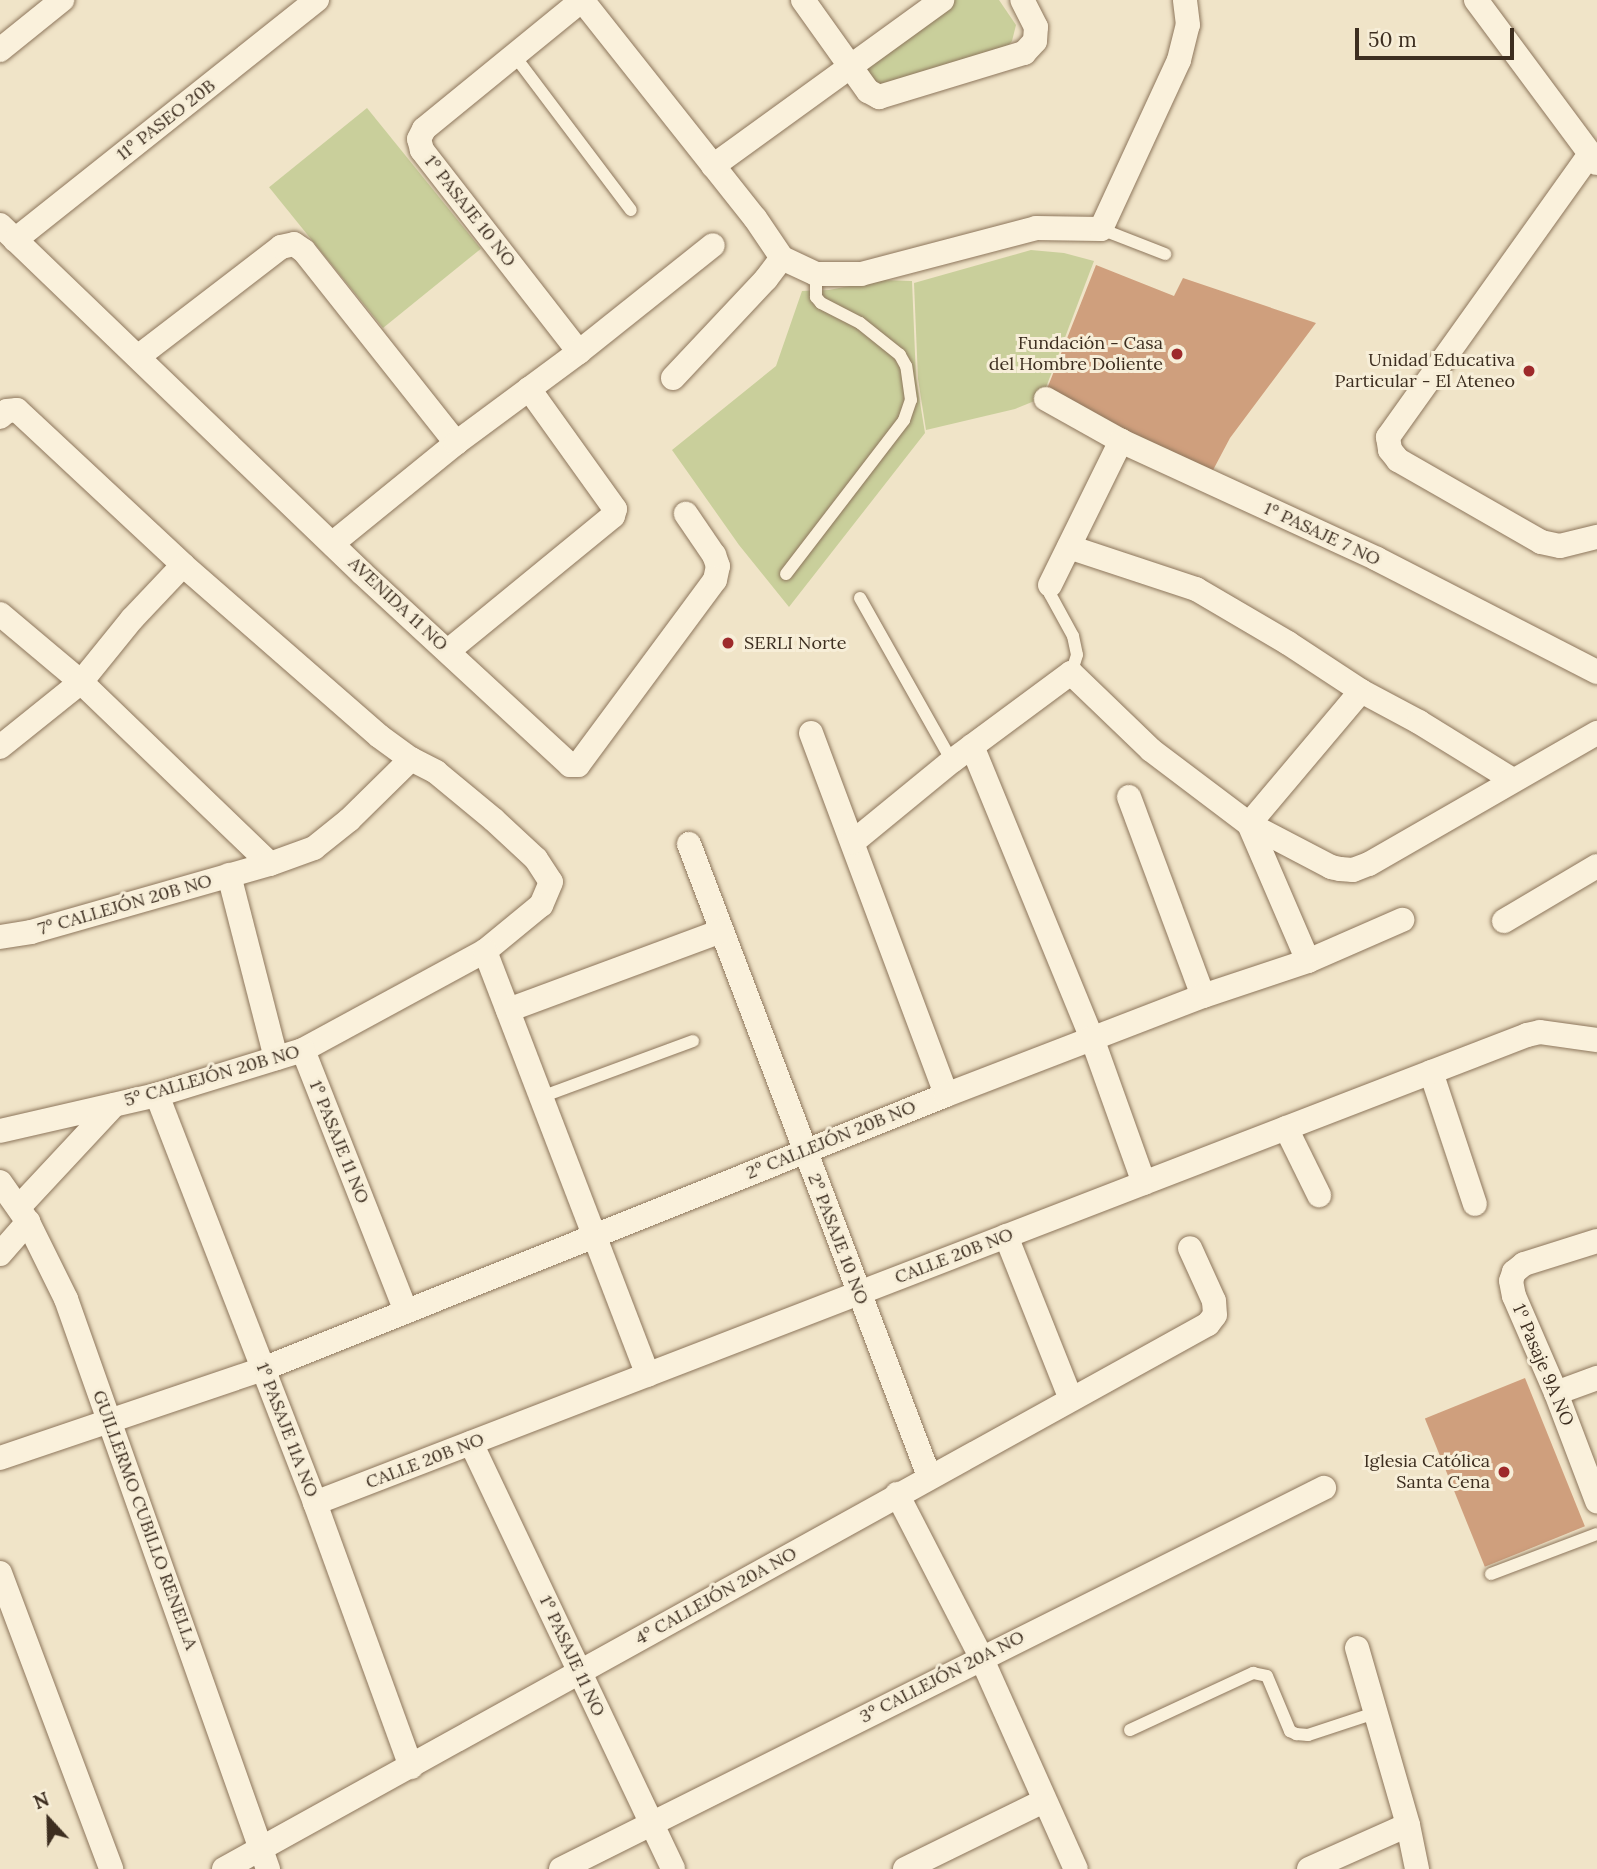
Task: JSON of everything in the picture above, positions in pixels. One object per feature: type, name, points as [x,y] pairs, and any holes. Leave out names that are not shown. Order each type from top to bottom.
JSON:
[{"type":"street","points":[[0,50],[62,0]]},
{"type":"street","name":"11° PASEO 20B","points":[[8,232],[317,0]]},
{"type":"street","points":[[582,0],[782,258],[816,274],[861,274],[1037,228],[1101,229],[1179,60],[1188,25],[1185,0]]},
{"type":"street","name":"1° PASAJE 10 NO","points":[[579,352],[422,150],[419,139],[424,129],[582,0]]},
{"type":"street","points":[[803,0],[868,91],[879,97],[1024,53],[1035,41],[1036,27],[1022,0]]},
{"type":"street","points":[[713,166],[942,0]]},
{"type":"street","points":[[1476,0],[1594,159],[1388,437],[1390,450],[1398,460],[1541,542],[1560,546],[1597,537]]},
{"type":"street","name":"AVENIDA 11 NO","points":[[8,232],[569,765],[578,765],[715,580],[718,566],[714,555],[686,514]]},
{"type":"street","points":[[139,356],[281,247],[294,244],[304,251],[456,443]]},
{"type":"street","points":[[333,543],[456,443],[579,352],[713,245]]},
{"type":"street","points":[[673,378],[766,279],[782,258]]},
{"type":"street","points":[[448,651],[612,516],[615,509],[528,388]]},
{"type":"street","name":"1° PASAJE 7 NO","points":[[1046,399],[1121,441],[1377,559],[1597,672]]},
{"type":"street","points":[[0,417],[7,411],[17,410],[183,565],[411,759],[349,820],[314,848],[229,875]]},
{"type":"street","points":[[1050,585],[1121,441]]},
{"type":"street","points":[[1069,547],[1196,589],[1288,643],[1361,691],[1419,722],[1513,780]]},
{"type":"street","points":[[0,747],[81,682],[132,619],[183,565]]},
{"type":"street","points":[[0,614],[81,682],[270,864]]},
{"type":"street","points":[[853,842],[952,761],[1071,673],[1151,750],[1249,824],[1331,867],[1353,870],[1370,864],[1597,733]]},
{"type":"street","points":[[1249,824],[1361,691]]},
{"type":"street","points":[[811,733],[946,1095]]},
{"type":"street","points":[[972,746],[1092,1038],[1144,1182]]},
{"type":"street","name":"5° CALLEJÓN 20B NO","points":[[0,1130],[157,1095],[303,1051],[485,951],[541,905],[551,882],[536,859],[436,772],[411,759]]},
{"type":"street","points":[[1129,797],[1203,996]]},
{"type":"street","points":[[1249,824],[1308,961]]},
{"type":"street","name":"2° PASAJE 10 NO","points":[[689,844],[929,1476]]},
{"type":"street","points":[[1504,921],[1597,866]]},
{"type":"street","name":"7° CALLEJÓN 20B NO","points":[[0,937],[31,932],[229,875],[276,1058]]},
{"type":"street","name":"2° CALLEJÓN 20B NO","points":[[0,1458],[263,1369],[946,1095],[1203,996],[1308,961],[1402,920]]},
{"type":"street","points":[[508,1010],[721,931]]},
{"type":"street","points":[[485,951],[648,1375]]},
{"type":"street","name":"CALLE 20B NO","points":[[315,1503],[1144,1182],[1540,1032],[1597,1040]]},
{"type":"street","name":"1° PASAJE 11 NO","points":[[303,1051],[406,1311]]},
{"type":"street","points":[[1431,1072],[1475,1203]]},
{"type":"street","name":"1° PASAJE 11A NO","points":[[157,1095],[315,1503],[411,1767]]},
{"type":"street","points":[[0,1254],[23,1214],[114,1105]]},
{"type":"street","points":[[1286,1128],[1319,1195]]},
{"type":"street","name":"GUILLERMO CUBILLO RENELLA","points":[[0,1182],[23,1214],[66,1299],[265,1859]]},
{"type":"street","points":[[1006,1236],[1071,1399]]},
{"type":"street","name":"1º Pasaje 9A NO","points":[[1597,1241],[1524,1264],[1514,1272],[1511,1280],[1514,1296],[1556,1392],[1597,1501]]},
{"type":"street","name":"4° CALLEJÓN 20A NO","points":[[224,1869],[265,1859],[411,1767],[929,1476],[1208,1324],[1215,1315],[1214,1301],[1191,1248]]},
{"type":"street","points":[[1556,1392],[1597,1378]]},
{"type":"street","name":"1° PASAJE 11 NO","points":[[471,1443],[673,1869]]},
{"type":"street","name":"3° CALLEJÓN 20A NO","points":[[561,1869],[1324,1488]]},
{"type":"street","points":[[897,1494],[981,1657],[1076,1869]]},
{"type":"street","points":[[0,1573],[111,1869]]},
{"type":"street","points":[[1357,1648],[1408,1825],[1417,1869]]},
{"type":"street","points":[[905,1869],[1044,1801]]},
{"type":"street","points":[[1308,1869],[1408,1825]]},
{"type":"lane","points":[[514,55],[631,210]]},
{"type":"lane","points":[[1101,229],[1165,254]]},
{"type":"lane","points":[[786,574],[904,420],[911,400],[906,366],[900,355],[860,323],[821,303],[816,297],[816,274]]},
{"type":"lane","points":[[1050,585],[1050,594],[1073,636],[1077,655],[1071,673]]},
{"type":"lane","points":[[860,598],[952,761]]},
{"type":"lane","points":[[541,1097],[693,1041]]},
{"type":"lane","points":[[1491,1574],[1597,1534]]},
{"type":"lane","points":[[1130,1730],[1253,1673],[1267,1676],[1290,1731],[1296,1734],[1308,1735],[1375,1713]]},
{"type":"green space","points":[[951,0],[999,0],[1016,25],[1012,41],[1009,45],[881,86],[861,66]]},
{"type":"green space","points":[[367,108],[481,249],[383,328],[269,187]]},
{"type":"green space","points":[[1031,250],[1064,253],[1094,261],[1042,398],[1015,409],[926,430],[918,379],[914,283]]},
{"type":"green space","points":[[880,280],[912,281],[916,378],[925,433],[789,607],[739,545],[672,450],[776,366],[802,291],[829,290]]},
{"type":"building","name":"Fundación - Casa del Hombre Doliente","points":[[1096,265],[1174,296],[1183,278],[1316,323],[1230,438],[1212,472],[1045,394]]},
{"type":"building","name":"Iglesia Católica Santa Cena","points":[[1525,1378],[1585,1526],[1485,1567],[1425,1418]]},
{"type":"place","name":"Fundación - Casa del Hombre Doliente","points":[[1177,354]]},
{"type":"place","name":"Unidad Educativa Particular - El Ateneo","points":[[1529,371]]},
{"type":"place","name":"SERLI Norte","points":[[728,643]]},
{"type":"place","name":"Iglesia Católica Santa Cena","points":[[1504,1472]]}]
